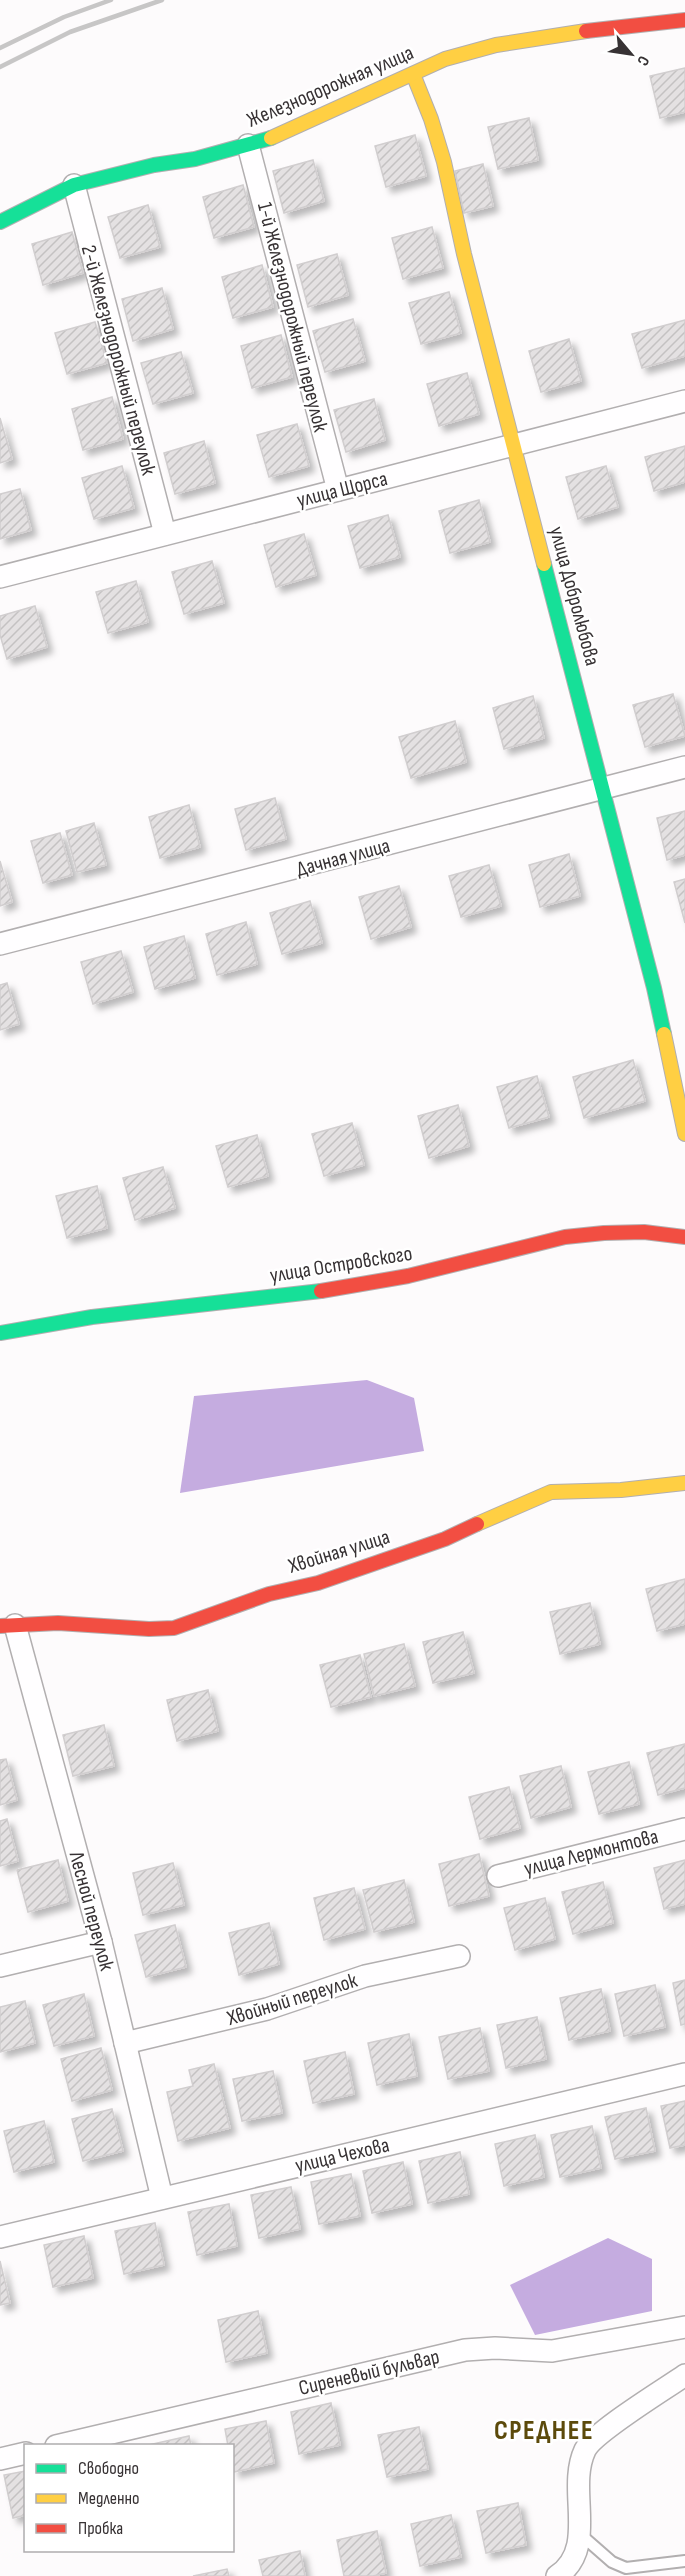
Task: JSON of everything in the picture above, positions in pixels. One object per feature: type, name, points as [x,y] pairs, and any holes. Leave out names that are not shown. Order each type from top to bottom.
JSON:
[{"type":"street","name":"Железнодорожная улица","points":[[0,222],[74,185],[111,174],[195,159],[248,145],[317,120],[445,60],[496,45],[554,35],[685,20]]},
{"type":"street","name":"улица Добролюбова","points":[[413,74],[430,112],[441,146],[464,254],[654,988],[685,1134]]},
{"type":"street","name":"1-й Железнодорожный переулок","points":[[248,145],[338,490]]},
{"type":"street","name":"2-й Железнодорожный переулок","points":[[74,185],[165,534]]},
{"type":"street","name":"улица Щорса","points":[[0,577],[685,401]]},
{"type":"street","name":"Дачная улица","points":[[0,944],[685,767]]},
{"type":"street","name":"улица Островского","points":[[0,1333],[94,1317],[369,1284],[434,1271],[535,1242],[565,1237],[626,1231],[685,1237]]},
{"type":"street","name":"Хвойная улица","points":[[8,1626],[58,1623],[149,1629],[174,1628],[196,1622],[268,1594],[318,1583],[445,1539],[514,1506],[551,1492],[621,1490],[685,1483]]},
{"type":"street","name":"Лесной переулок","points":[[8,1626],[101,1942],[162,2198]]},
{"type":"street","name":"улица Лермонтова","points":[[498,1876],[685,1829]]},
{"type":"street","points":[[0,1966],[101,1942]]},
{"type":"street","name":"Хвойный переулок","points":[[125,2043],[257,2012],[365,1976],[459,1956]]},
{"type":"street","name":"улица Чехова","points":[[0,2237],[685,2074]]},
{"type":"street","name":"Сиреневый бульвар","points":[[60,2444],[465,2350],[495,2348],[552,2351],[685,2327]]},
{"type":"street","points":[[557,2576],[567,2569],[577,2552],[580,2534],[577,2488],[579,2467],[586,2448],[598,2435],[685,2375]]},
{"type":"street","points":[[0,2459],[24,2453]]},
{"type":"lane","points":[[580,2534],[612,2562],[626,2568],[685,2561]]},
{"type":"shaded area","points":[[367,1380],[414,1398],[424,1451],[180,1493],[194,1396]]},
{"type":"shaded area","points":[[608,2238],[652,2259],[652,2311],[535,2335],[510,2285]]},
{"type":"building","points":[[685,68],[685,112],[660,118],[650,76]]},
{"type":"building","points":[[529,118],[538,160],[498,169],[488,127]]},
{"type":"building","points":[[415,135],[426,176],[386,187],[375,146]]},
{"type":"building","points":[[313,160],[324,201],[284,213],[273,171]]},
{"type":"building","points":[[483,164],[493,206],[464,213],[455,171]]},
{"type":"building","points":[[243,185],[254,227],[214,238],[203,197]]},
{"type":"building","points":[[148,205],[160,247],[120,258],[108,217]]},
{"type":"building","points":[[432,227],[443,268],[403,279],[392,238]]},
{"type":"building","points":[[72,232],[83,273],[43,285],[32,244]]},
{"type":"building","points":[[337,254],[348,295],[308,307],[297,265]]},
{"type":"building","points":[[262,265],[273,307],[233,318],[222,277]]},
{"type":"building","points":[[162,288],[173,329],[133,341],[122,299]]},
{"type":"building","points":[[449,292],[461,333],[421,344],[409,303]]},
{"type":"building","points":[[353,319],[365,361],[325,372],[313,331]]},
{"type":"building","points":[[685,320],[685,356],[642,368],[632,334]]},
{"type":"building","points":[[95,322],[107,363],[67,374],[55,333]]},
{"type":"building","points":[[281,335],[292,377],[252,388],[241,346]]},
{"type":"building","points":[[569,339],[581,381],[541,392],[529,351]]},
{"type":"building","points":[[181,352],[193,393],[153,404],[141,363]]},
{"type":"building","points":[[467,373],[479,414],[439,426],[427,384]]},
{"type":"building","points":[[112,397],[123,439],[83,450],[72,409]]},
{"type":"building","points":[[374,399],[385,440],[346,452],[334,410]]},
{"type":"building","points":[[0,418],[12,459],[0,463]]},
{"type":"building","points":[[297,424],[309,466],[269,477],[257,435]]},
{"type":"building","points":[[204,441],[215,483],[175,494],[164,453]]},
{"type":"building","points":[[685,446],[685,482],[654,491],[645,457]]},
{"type":"building","points":[[122,466],[134,508],[94,519],[82,478]]},
{"type":"building","points":[[606,466],[618,507],[578,519],[566,477]]},
{"type":"building","points":[[20,489],[31,530],[0,539],[0,494]]},
{"type":"building","points":[[479,500],[490,542],[450,553],[439,511]]},
{"type":"building","points":[[388,515],[400,557],[360,568],[348,526]]},
{"type":"building","points":[[304,534],[316,575],[276,587],[264,545]]},
{"type":"building","points":[[212,561],[224,603],[184,614],[172,572]]},
{"type":"building","points":[[136,581],[148,622],[108,633],[96,592]]},
{"type":"building","points":[[35,606],[47,647],[7,659],[0,635],[0,616]]},
{"type":"building","points":[[673,694],[685,736],[645,747],[633,705]]},
{"type":"building","points":[[533,696],[544,738],[504,749],[493,708]]},
{"type":"building","points":[[455,721],[466,762],[411,778],[399,737]]},
{"type":"building","points":[[275,798],[286,839],[246,850],[235,809]]},
{"type":"building","points":[[189,805],[200,847],[160,858],[149,817]]},
{"type":"building","points":[[685,811],[685,855],[667,860],[657,818]]},
{"type":"building","points":[[94,823],[106,865],[77,872],[66,831]]},
{"type":"building","points":[[60,833],[72,875],[43,883],[31,841]]},
{"type":"building","points":[[569,854],[580,896],[540,907],[529,865]]},
{"type":"building","points":[[0,861],[12,902],[0,906]]},
{"type":"building","points":[[489,865],[501,906],[461,917],[449,876]]},
{"type":"building","points":[[685,879],[685,923],[674,882]]},
{"type":"building","points":[[399,886],[411,927],[371,939],[359,897]]},
{"type":"building","points":[[310,901],[322,943],[282,954],[270,913]]},
{"type":"building","points":[[246,922],[257,964],[217,975],[206,934]]},
{"type":"building","points":[[184,936],[195,978],[155,989],[144,947]]},
{"type":"building","points":[[121,951],[133,992],[93,1004],[81,962]]},
{"type":"building","points":[[7,983],[19,1024],[0,1030],[0,985]]},
{"type":"building","points":[[633,1060],[645,1101],[584,1118],[573,1077]]},
{"type":"building","points":[[537,1076],[549,1117],[509,1128],[497,1087]]},
{"type":"building","points":[[458,1105],[469,1146],[429,1158],[418,1116]]},
{"type":"building","points":[[352,1123],[364,1165],[324,1176],[312,1134]]},
{"type":"building","points":[[257,1135],[268,1176],[228,1187],[216,1146]]},
{"type":"building","points":[[163,1167],[175,1208],[135,1220],[123,1178]]},
{"type":"building","points":[[97,1186],[107,1228],[67,1238],[56,1196]]},
{"type":"building","points":[[685,1579],[685,1624],[657,1631],[646,1589]]},
{"type":"building","points":[[590,1603],[600,1644],[560,1654],[550,1612]]},
{"type":"building","points":[[463,1632],[474,1673],[433,1683],[423,1642]]},
{"type":"building","points":[[404,1644],[415,1686],[374,1696],[364,1654]]},
{"type":"building","points":[[360,1655],[371,1697],[331,1707],[320,1665]]},
{"type":"building","points":[[208,1690],[218,1731],[177,1741],[167,1700]]},
{"type":"building","points":[[104,1725],[114,1766],[73,1776],[63,1735]]},
{"type":"building","points":[[685,1744],[685,1788],[658,1795],[647,1753]]},
{"type":"building","points":[[6,1759],[17,1800],[0,1805],[0,1760]]},
{"type":"building","points":[[629,1762],[639,1804],[599,1814],[588,1772]]},
{"type":"building","points":[[561,1766],[571,1807],[531,1818],[520,1776]]},
{"type":"building","points":[[509,1787],[520,1828],[480,1839],[469,1797]]},
{"type":"building","points":[[7,1819],[18,1861],[0,1866],[0,1821]]},
{"type":"building","points":[[479,1854],[489,1896],[449,1906],[439,1864]]},
{"type":"building","points":[[58,1860],[68,1901],[28,1912],[17,1870]]},
{"type":"building","points":[[685,1860],[685,1904],[664,1909],[654,1868]]},
{"type":"building","points":[[173,1863],[184,1905],[143,1915],[133,1873]]},
{"type":"building","points":[[404,1880],[414,1922],[374,1932],[363,1890]]},
{"type":"building","points":[[603,1882],[613,1923],[573,1934],[562,1892]]},
{"type":"building","points":[[354,1888],[365,1929],[324,1940],[314,1898]]},
{"type":"building","points":[[545,1898],[555,1939],[515,1950],[504,1908]]},
{"type":"building","points":[[269,1923],[279,1964],[239,1975],[229,1933]]},
{"type":"building","points":[[175,1925],[186,1967],[146,1977],[135,1935]]},
{"type":"building","points":[[685,1980],[685,2024],[681,2025],[673,1983]]},
{"type":"building","points":[[655,1985],[665,2027],[624,2036],[615,1994]]},
{"type":"building","points":[[601,1989],[610,2031],[569,2040],[560,1998]]},
{"type":"building","points":[[84,1994],[94,2036],[54,2046],[43,2005]]},
{"type":"building","points":[[25,2001],[35,2043],[0,2052],[0,2007]]},
{"type":"building","points":[[537,2017],[546,2059],[506,2068],[497,2025]]},
{"type":"building","points":[[480,2028],[489,2071],[448,2079],[439,2037]]},
{"type":"building","points":[[409,2034],[417,2076],[377,2085],[368,2043]]},
{"type":"building","points":[[101,2048],[112,2090],[72,2101],[61,2059]]},
{"type":"building","points":[[345,2052],[354,2094],[313,2103],[304,2061]]},
{"type":"building","points":[[214,2064],[230,2128],[178,2141],[167,2092],[193,2086],[189,2070]]},
{"type":"building","points":[[273,2071],[282,2113],[242,2121],[233,2079]]},
{"type":"building","points":[[685,2101],[685,2145],[670,2148],[661,2106]]},
{"type":"building","points":[[646,2108],[655,2151],[615,2159],[605,2117]]},
{"type":"building","points":[[112,2109],[123,2151],[83,2161],[72,2119]]},
{"type":"building","points":[[44,2121],[54,2162],[14,2172],[4,2131]]},
{"type":"building","points":[[592,2126],[601,2168],[560,2177],[551,2135]]},
{"type":"building","points":[[535,2135],[544,2177],[504,2186],[495,2144]]},
{"type":"building","points":[[460,2152],[469,2194],[428,2203],[419,2161]]},
{"type":"building","points":[[403,2162],[412,2204],[372,2213],[363,2171]]},
{"type":"building","points":[[351,2174],[360,2216],[319,2224],[311,2182]]},
{"type":"building","points":[[291,2187],[300,2229],[259,2238],[251,2195]]},
{"type":"building","points":[[229,2204],[237,2246],[197,2255],[188,2212]]},
{"type":"building","points":[[155,2223],[164,2265],[124,2274],[115,2231]]},
{"type":"building","points":[[84,2236],[93,2278],[53,2287],[44,2245]]},
{"type":"building","points":[[0,2261],[10,2303],[0,2305]]},
{"type":"building","points":[[258,2311],[267,2353],[226,2362],[218,2320]]},
{"type":"building","points":[[331,2403],[340,2445],[299,2454],[291,2412]]},
{"type":"building","points":[[266,2421],[274,2463],[234,2472],[234,2444],[228,2444],[225,2429]]},
{"type":"building","points":[[419,2427],[428,2469],[387,2477],[378,2435]]},
{"type":"building","points":[[189,2436],[191,2444],[153,2444]]},
{"type":"building","points":[[24,2471],[24,2515],[13,2518],[4,2475]]},
{"type":"building","points":[[518,2503],[526,2545],[486,2553],[477,2511]]},
{"type":"building","points":[[451,2515],[461,2557],[420,2566],[411,2524]]},
{"type":"building","points":[[377,2531],[386,2573],[373,2576],[344,2576],[337,2540]]},
{"type":"building","points":[[300,2551],[305,2576],[263,2576],[259,2560]]},
{"type":"building","points":[[227,2569],[229,2576],[193,2576]]},
{"type":"railway","points":[[0,48],[64,17],[111,0]]},
{"type":"railway","points":[[0,67],[70,32],[162,0]]},
{"type":"traffic: fast","points":[[0,222],[74,185],[154,165],[195,159],[271,138]]},
{"type":"traffic: fast","points":[[544,564],[664,1034]]},
{"type":"traffic: fast","points":[[0,1333],[92,1317],[321,1291]]},
{"type":"traffic: slow","points":[[271,138],[445,59],[496,45],[586,31]]},
{"type":"traffic: slow","points":[[413,74],[431,119],[444,162],[464,254],[544,564]]},
{"type":"traffic: slow","points":[[664,1034],[685,1134]]},
{"type":"traffic: slow","points":[[477,1524],[551,1492],[621,1490],[685,1483]]},
{"type":"traffic: jam","points":[[586,31],[685,20]]},
{"type":"traffic: jam","points":[[321,1291],[408,1276],[565,1237],[644,1232],[685,1237]]},
{"type":"traffic: jam","points":[[0,1626],[58,1623],[149,1629],[174,1628],[269,1594],[318,1583],[445,1539],[477,1524]]},
{"type":"district","name":"СРЕДНЕЕ","points":[[544,2430]]}]
